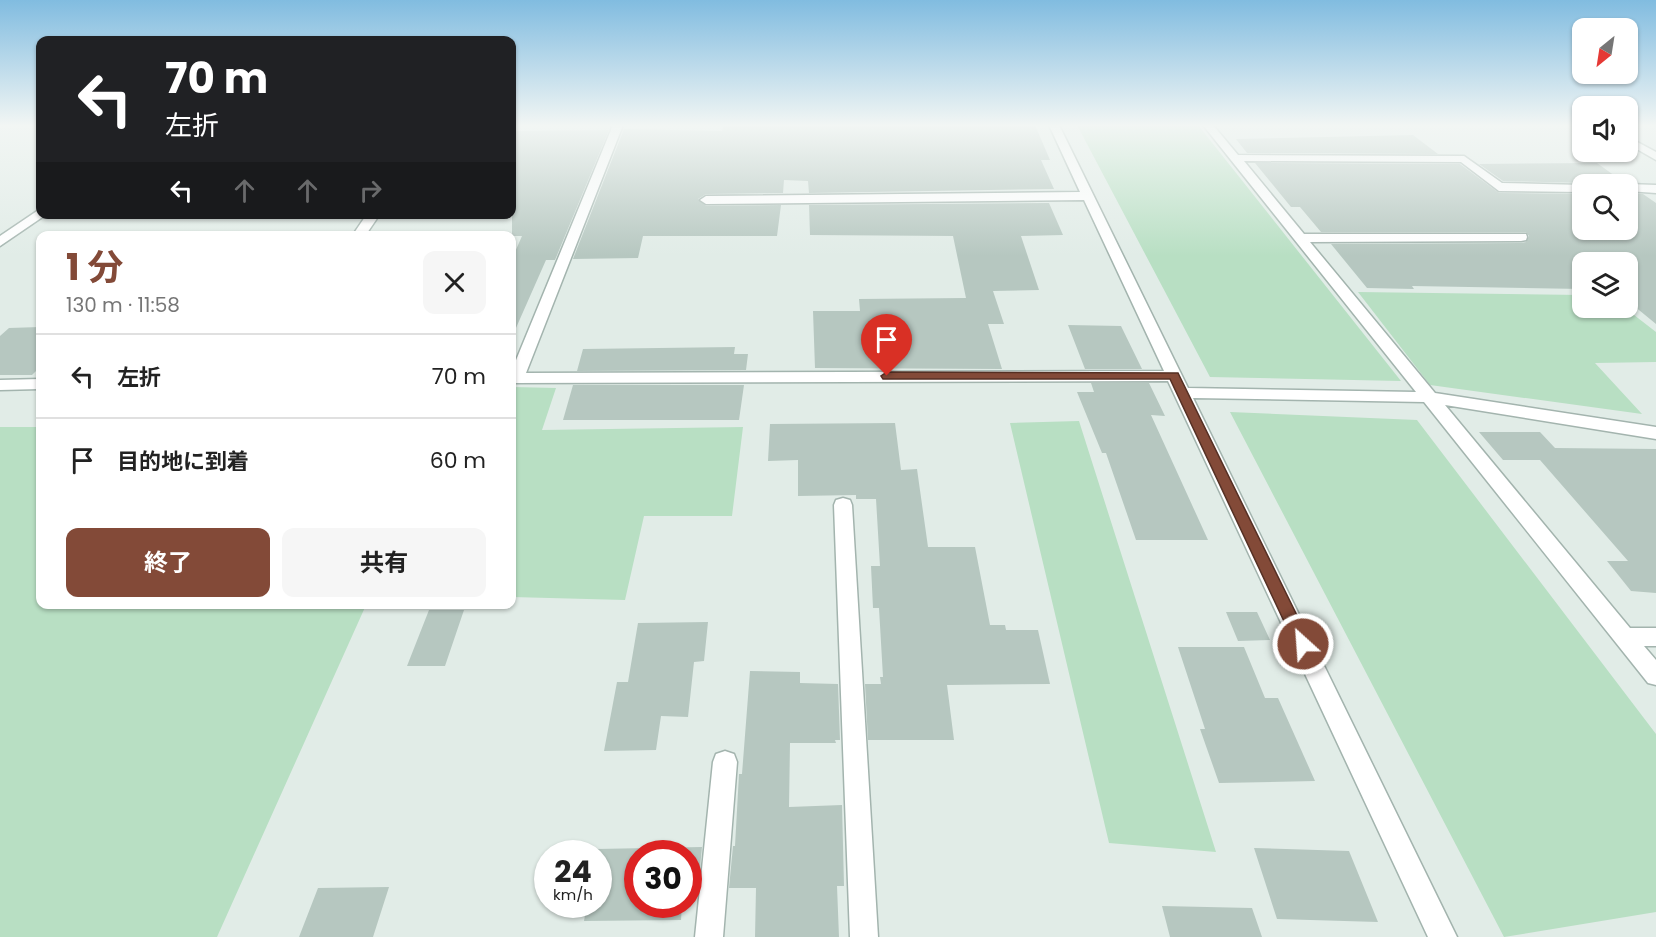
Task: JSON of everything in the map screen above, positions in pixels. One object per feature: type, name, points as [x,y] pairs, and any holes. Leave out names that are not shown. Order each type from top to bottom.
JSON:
[{"type":"street","points":[[516,373],[600,169]]},
{"type":"street","points":[[1075,169],[1443,937]]},
{"type":"street","points":[[1244,169],[1656,676]]},
{"type":"street","points":[[1476,169],[1499,187],[1572,188]]},
{"type":"street","points":[[1638,188],[1656,189]]},
{"type":"street","points":[[706,200],[1088,196]]},
{"type":"street","points":[[0,242],[36,216]]},
{"type":"street","points":[[1300,238],[1521,237]]},
{"type":"street","points":[[516,378],[1178,385],[1429,397],[1656,433]]},
{"type":"street","points":[[0,385],[36,384]]},
{"type":"street","points":[[843,505],[864,937]]},
{"type":"street","points":[[1624,637],[1656,637]]},
{"type":"street","points":[[709,937],[725,762]]},
{"type":"green space","points":[[1100,169],[1233,169],[1401,381],[1210,377]]},
{"type":"green space","points":[[1358,292],[1572,295],[1572,318],[1638,318],[1656,332],[1656,362],[1595,363],[1642,414],[1430,385]]},
{"type":"green space","points":[[516,387],[556,388],[542,430],[743,427],[732,516],[644,516],[625,600],[516,597]]},
{"type":"green space","points":[[1230,412],[1417,420],[1656,734],[1656,912],[1504,937]]},
{"type":"green space","points":[[1079,421],[1216,852],[1109,843],[1010,423]]},
{"type":"green space","points":[[0,427],[36,427],[36,609],[364,609],[217,937],[0,937]]},
{"type":"building","points":[[516,169],[593,169],[555,260],[546,260],[516,328],[516,250],[522,236],[516,236],[516,231],[512,231],[512,219],[516,219]]},
{"type":"building","points":[[608,169],[1045,169],[1054,189],[809,193],[808,181],[784,180],[783,193],[706,194],[698,199],[706,206],[781,205],[777,236],[643,236],[638,258],[573,259]]},
{"type":"building","points":[[1260,169],[1466,169],[1499,193],[1572,194],[1572,240],[1638,240],[1638,194],[1643,194],[1656,203],[1656,324],[1638,309],[1638,252],[1572,252],[1572,289],[1412,286],[1414,289],[1367,288],[1331,244],[1521,243],[1526,242],[1529,236],[1526,232],[1321,232],[1300,207],[1291,207]]},
{"type":"building","points":[[1486,169],[1605,169],[1612,174],[1572,174],[1572,183],[1503,181]]},
{"type":"building","points":[[1049,203],[1063,235],[1021,236],[1039,290],[993,291],[1004,324],[988,324],[1002,369],[815,368],[813,311],[860,311],[859,299],[966,298],[953,236],[810,235],[809,205]]},
{"type":"building","points":[[1068,325],[1121,326],[1142,369],[1085,369]]},
{"type":"building","points":[[36,327],[36,371],[32,375],[0,375],[0,336],[9,328]]},
{"type":"building","points":[[735,347],[734,354],[748,354],[746,370],[577,371],[583,349]]},
{"type":"building","points":[[1091,383],[1149,383],[1165,416],[1151,415],[1208,540],[1136,540],[1106,453],[1102,453],[1077,392],[1094,392]]},
{"type":"building","points":[[573,385],[744,385],[739,420],[563,420]]},
{"type":"building","points":[[895,423],[901,470],[917,469],[928,547],[975,547],[990,625],[1005,625],[1006,630],[1038,630],[1050,684],[947,685],[954,740],[868,740],[865,684],[881,684],[880,677],[883,677],[879,608],[873,608],[871,566],[880,566],[876,499],[856,499],[856,495],[798,496],[798,460],[768,461],[770,424]]},
{"type":"building","points":[[1479,432],[1540,432],[1555,448],[1656,449],[1656,593],[1631,591],[1607,561],[1628,561],[1540,460],[1503,460]]},
{"type":"building","points":[[429,610],[464,610],[445,666],[407,666]]},
{"type":"building","points":[[1226,612],[1257,612],[1270,640],[1238,641]]},
{"type":"building","points":[[708,622],[704,661],[694,662],[688,717],[661,716],[656,750],[604,751],[617,682],[628,682],[638,623]]},
{"type":"building","points":[[1178,647],[1244,647],[1265,698],[1278,698],[1315,781],[1219,783],[1200,729],[1205,729]]},
{"type":"building","points":[[750,671],[800,672],[800,683],[838,684],[840,740],[835,740],[836,743],[790,743],[789,807],[842,805],[844,886],[837,886],[839,937],[755,937],[756,888],[729,888],[733,846],[735,846],[739,774],[742,774]]},
{"type":"building","points":[[624,848],[624,918],[681,918],[681,920],[584,921],[585,918],[612,918],[612,849]]},
{"type":"building","points":[[1254,848],[1349,851],[1378,922],[1277,919]]},
{"type":"building","points":[[389,887],[373,937],[299,937],[318,888]]},
{"type":"building","points":[[1162,906],[1252,908],[1262,937],[1170,937]]},
{"type":"route","points":[[887,376],[1174,376],[1303,644]]}]
